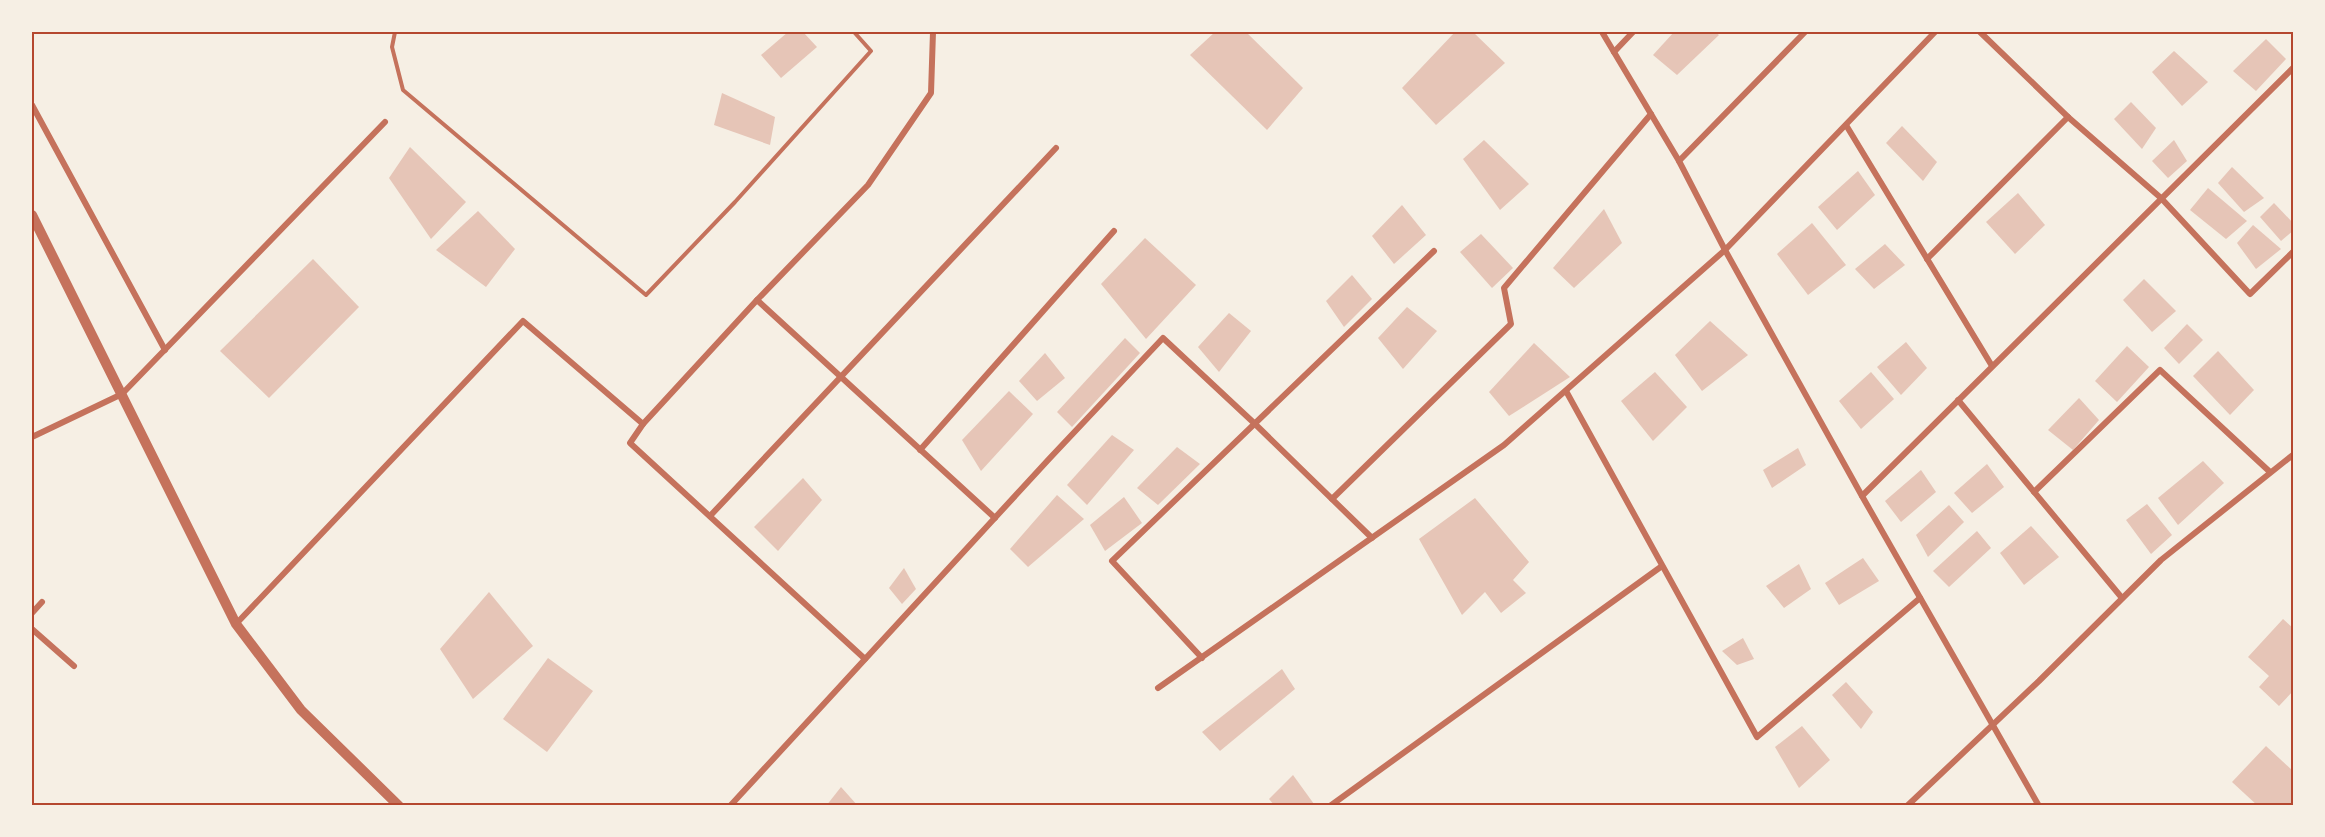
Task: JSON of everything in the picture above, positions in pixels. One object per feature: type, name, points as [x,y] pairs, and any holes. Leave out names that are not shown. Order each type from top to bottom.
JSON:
[{"type":"street","points":[[865,659],[630,443],[643,424],[757,300],[868,185],[931,93],[933,32]]},
{"type":"street","points":[[1602,32],[1679,162],[1725,250],[1862,496],[2039,806]]},
{"type":"street","points":[[1614,52],[1632,32]]},
{"type":"street","points":[[1679,162],[1805,32]]},
{"type":"street","points":[[1158,688],[1504,445],[1725,250],[1935,32]]},
{"type":"street","points":[[1980,32],[2068,117],[2161,198],[2250,294],[2294,251]]},
{"type":"street","points":[[1862,496],[2294,67]]},
{"type":"street","points":[[32,105],[165,350]]},
{"type":"street","points":[[1332,499],[1511,324],[1504,288],[1650,114]]},
{"type":"street","points":[[1928,260],[2068,117]]},
{"type":"street","points":[[32,437],[122,394],[385,122]]},
{"type":"street","points":[[1846,125],[1992,366]]},
{"type":"street","points":[[710,516],[1056,148]]},
{"type":"street","points":[[33,223],[122,394],[236,624],[301,710],[399,806]]},
{"type":"street","points":[[920,450],[1114,231]]},
{"type":"street","points":[[1202,658],[1112,561],[1434,251]]},
{"type":"street","points":[[757,300],[995,518]]},
{"type":"street","points":[[236,624],[523,321],[643,424]]},
{"type":"street","points":[[730,806],[1164,338],[1372,538]]},
{"type":"street","points":[[2034,492],[2160,370],[2270,472]]},
{"type":"street","points":[[1566,391],[1757,737],[1920,598]]},
{"type":"street","points":[[1958,400],[2122,598]]},
{"type":"street","points":[[1907,806],[2161,560],[2294,454]]},
{"type":"street","points":[[1330,806],[1662,566]]},
{"type":"street","points":[[32,613],[42,602]]},
{"type":"street","points":[[32,629],[74,666]]},
{"type":"lane","points":[[395,32],[392,47],[403,90],[646,296],[735,202],[871,51],[854,32]]},
{"type":"building","points":[[788,32],[803,32],[817,47],[781,78],[761,55]]},
{"type":"building","points":[[1215,32],[1246,32],[1303,88],[1267,130],[1190,55]]},
{"type":"building","points":[[1455,32],[1473,32],[1505,63],[1436,125],[1402,88]]},
{"type":"building","points":[[1674,32],[1715,32],[1719,35],[1677,75],[1653,55]]},
{"type":"building","points":[[2266,39],[2286,59],[2256,91],[2233,71]]},
{"type":"building","points":[[2174,51],[2208,82],[2182,106],[2152,72]]},
{"type":"building","points":[[722,93],[775,117],[770,145],[714,125]]},
{"type":"building","points":[[2131,102],[2156,128],[2142,149],[2114,119]]},
{"type":"building","points":[[1902,126],[1937,162],[1923,181],[1886,143]]},
{"type":"building","points":[[1484,140],[1529,184],[1500,210],[1463,159]]},
{"type":"building","points":[[2174,140],[2187,161],[2168,178],[2152,161]]},
{"type":"building","points":[[410,147],[466,202],[431,239],[389,178]]},
{"type":"building","points":[[2232,167],[2264,198],[2244,212],[2218,183]]},
{"type":"building","points":[[1858,171],[1875,195],[1837,230],[1818,207]]},
{"type":"building","points":[[2208,188],[2247,221],[2226,239],[2190,210]]},
{"type":"building","points":[[2018,193],[2045,225],[2015,254],[1986,222]]},
{"type":"building","points":[[2274,203],[2294,224],[2294,230],[2281,241],[2260,217]]},
{"type":"building","points":[[1402,205],[1426,235],[1394,264],[1372,236]]},
{"type":"building","points":[[1604,209],[1622,243],[1574,288],[1553,268]]},
{"type":"building","points":[[478,211],[515,249],[486,287],[436,250]]},
{"type":"building","points":[[1812,223],[1846,265],[1808,295],[1777,254]]},
{"type":"building","points":[[2253,225],[2281,249],[2256,269],[2237,243]]},
{"type":"building","points":[[1481,234],[1513,268],[1492,288],[1460,252]]},
{"type":"building","points":[[1145,238],[1196,285],[1146,339],[1101,284]]},
{"type":"building","points":[[1885,244],[1905,265],[1874,289],[1855,269]]},
{"type":"building","points":[[313,259],[359,307],[269,398],[220,351]]},
{"type":"building","points":[[1352,275],[1372,299],[1344,327],[1326,301]]},
{"type":"building","points":[[2144,279],[2176,311],[2152,332],[2123,300]]},
{"type":"building","points":[[1407,307],[1437,331],[1403,369],[1378,338]]},
{"type":"building","points":[[1229,313],[1251,331],[1219,372],[1198,347]]},
{"type":"building","points":[[1710,321],[1748,355],[1702,391],[1675,355]]},
{"type":"building","points":[[2187,324],[2203,340],[2179,364],[2164,348]]},
{"type":"building","points":[[1125,338],[1140,353],[1072,427],[1057,412]]},
{"type":"building","points":[[1906,342],[1927,368],[1901,395],[1877,367]]},
{"type":"building","points":[[1534,343],[1570,377],[1509,416],[1489,392]]},
{"type":"building","points":[[2127,346],[2149,367],[2117,402],[2095,381]]},
{"type":"building","points":[[2218,351],[2254,390],[2230,415],[2193,376]]},
{"type":"building","points":[[1045,353],[1065,378],[1037,401],[1019,381]]},
{"type":"building","points":[[1655,372],[1687,407],[1653,441],[1621,401]]},
{"type":"building","points":[[1871,372],[1894,399],[1861,429],[1839,401]]},
{"type":"building","points":[[1009,391],[1033,414],[981,471],[962,440]]},
{"type":"building","points":[[2079,398],[2099,420],[2073,450],[2048,430]]},
{"type":"building","points":[[1112,435],[1134,450],[1087,505],[1067,485]]},
{"type":"building","points":[[1177,447],[1200,464],[1158,505],[1137,488]]},
{"type":"building","points":[[1798,448],[1806,465],[1772,488],[1763,470]]},
{"type":"building","points":[[2203,461],[2224,483],[2178,525],[2158,498]]},
{"type":"building","points":[[1987,464],[2004,487],[1972,513],[1954,493]]},
{"type":"building","points":[[1921,470],[1936,492],[1901,522],[1885,501]]},
{"type":"building","points":[[803,478],[822,500],[778,551],[754,527]]},
{"type":"building","points":[[1057,495],[1084,519],[1028,567],[1010,549]]},
{"type":"building","points":[[1124,497],[1142,523],[1105,551],[1090,525]]},
{"type":"building","points":[[1475,498],[1529,562],[1513,580],[1526,593],[1501,613],[1485,592],[1462,615],[1419,539]]},
{"type":"building","points":[[2147,504],[2172,535],[2151,554],[2126,520]]},
{"type":"building","points":[[1949,505],[1964,522],[1928,557],[1916,535]]},
{"type":"building","points":[[2031,526],[2059,557],[2024,585],[2000,553]]},
{"type":"building","points":[[1977,531],[1991,548],[1949,587],[1933,571]]},
{"type":"building","points":[[1863,558],[1879,581],[1839,605],[1825,583]]},
{"type":"building","points":[[1799,564],[1811,589],[1784,608],[1766,586]]},
{"type":"building","points":[[904,568],[916,589],[902,604],[889,588]]},
{"type":"building","points":[[489,592],[533,646],[473,699],[440,649]]},
{"type":"building","points":[[2283,619],[2294,629],[2294,690],[2279,706],[2259,687],[2269,676],[2248,657]]},
{"type":"building","points":[[1743,638],[1754,659],[1737,665],[1722,651]]},
{"type":"building","points":[[548,658],[593,691],[547,752],[503,719]]},
{"type":"building","points":[[1282,669],[1295,689],[1220,751],[1202,732]]},
{"type":"building","points":[[1846,682],[1873,712],[1861,729],[1832,695]]},
{"type":"building","points":[[1802,726],[1830,760],[1799,788],[1775,747]]},
{"type":"building","points":[[2266,746],[2294,772],[2294,806],[2258,806],[2232,782]]},
{"type":"building","points":[[1293,775],[1314,804],[1311,806],[1275,806],[1269,799]]},
{"type":"building","points":[[841,787],[858,806],[826,806]]}]
